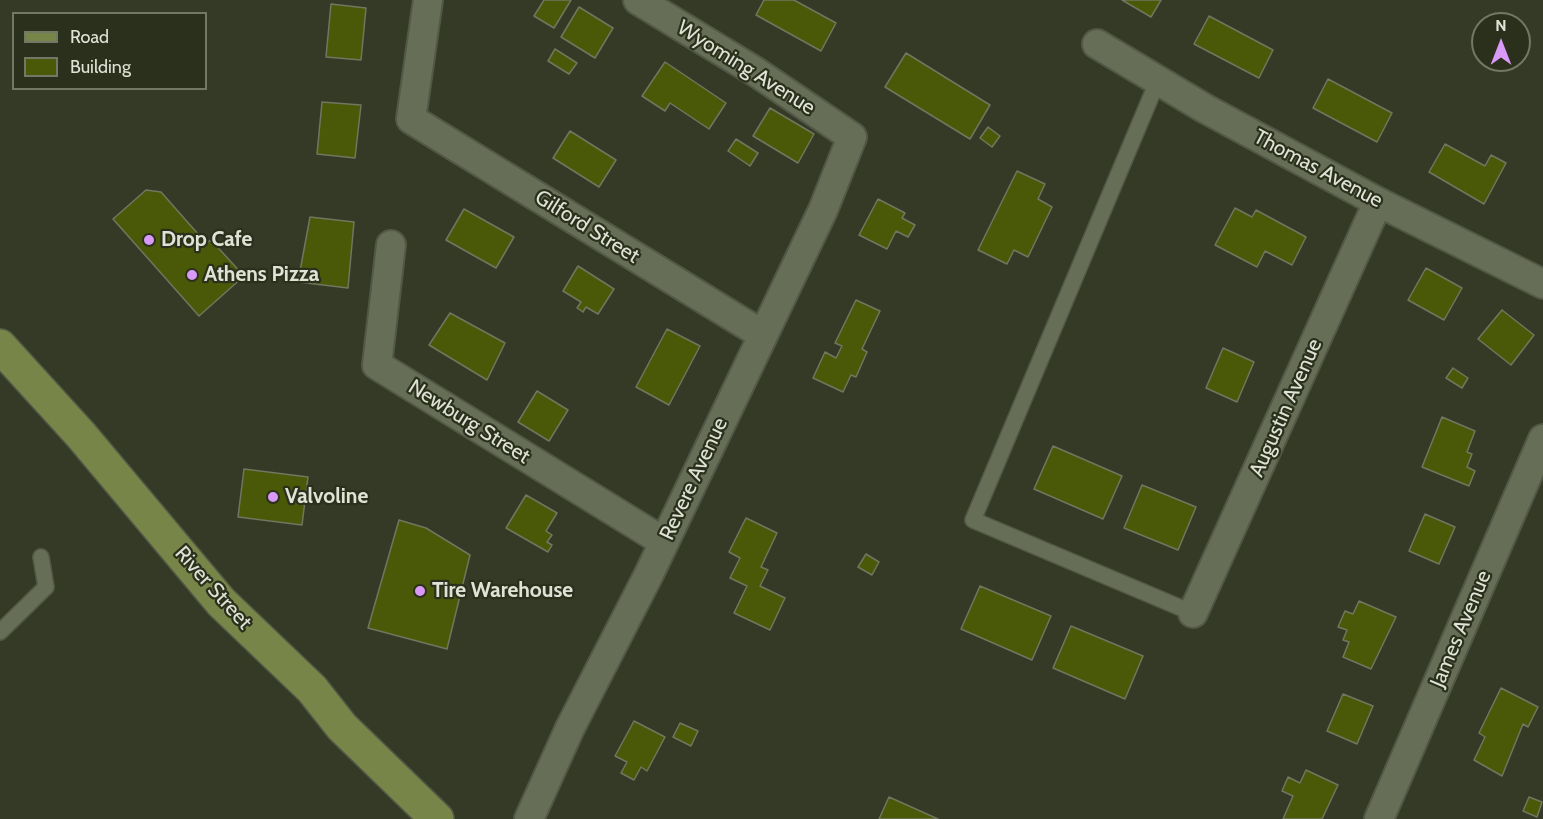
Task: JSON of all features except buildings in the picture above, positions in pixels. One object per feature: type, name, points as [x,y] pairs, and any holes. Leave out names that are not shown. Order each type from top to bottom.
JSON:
[{"type":"main road","name":"River Street","points":[[0,346],[81,435],[221,602],[312,689],[342,727],[437,819]]},
{"type":"street","name":"Gilford Street","points":[[428,0],[411,119],[762,335]]},
{"type":"street","name":"Wyoming Avenue","points":[[638,0],[756,72],[852,137]]},
{"type":"street","name":"Thomas Avenue","points":[[1097,44],[1378,202],[1543,284]]},
{"type":"street","name":"Revere Avenue","points":[[529,819],[570,728],[664,542],[823,210],[852,137]]},
{"type":"street","name":"Augustin Avenue","points":[[1193,613],[1378,202]]},
{"type":"street","name":"Newburg Street","points":[[391,245],[377,365],[664,542]]},
{"type":"street","name":"James Avenue","points":[[1379,819],[1543,439]]},
{"type":"lane","points":[[1158,80],[974,520],[1193,613]]},
{"type":"lane","points":[[0,632],[46,587],[41,557]]},
{"type":"place","name":"Drop Cafe","points":[[149,240]]},
{"type":"place","name":"Athens Pizza","points":[[192,275]]},
{"type":"place","name":"Valvoline","points":[[273,497]]},
{"type":"place","name":"Tire Warehouse","points":[[420,591]]}]
